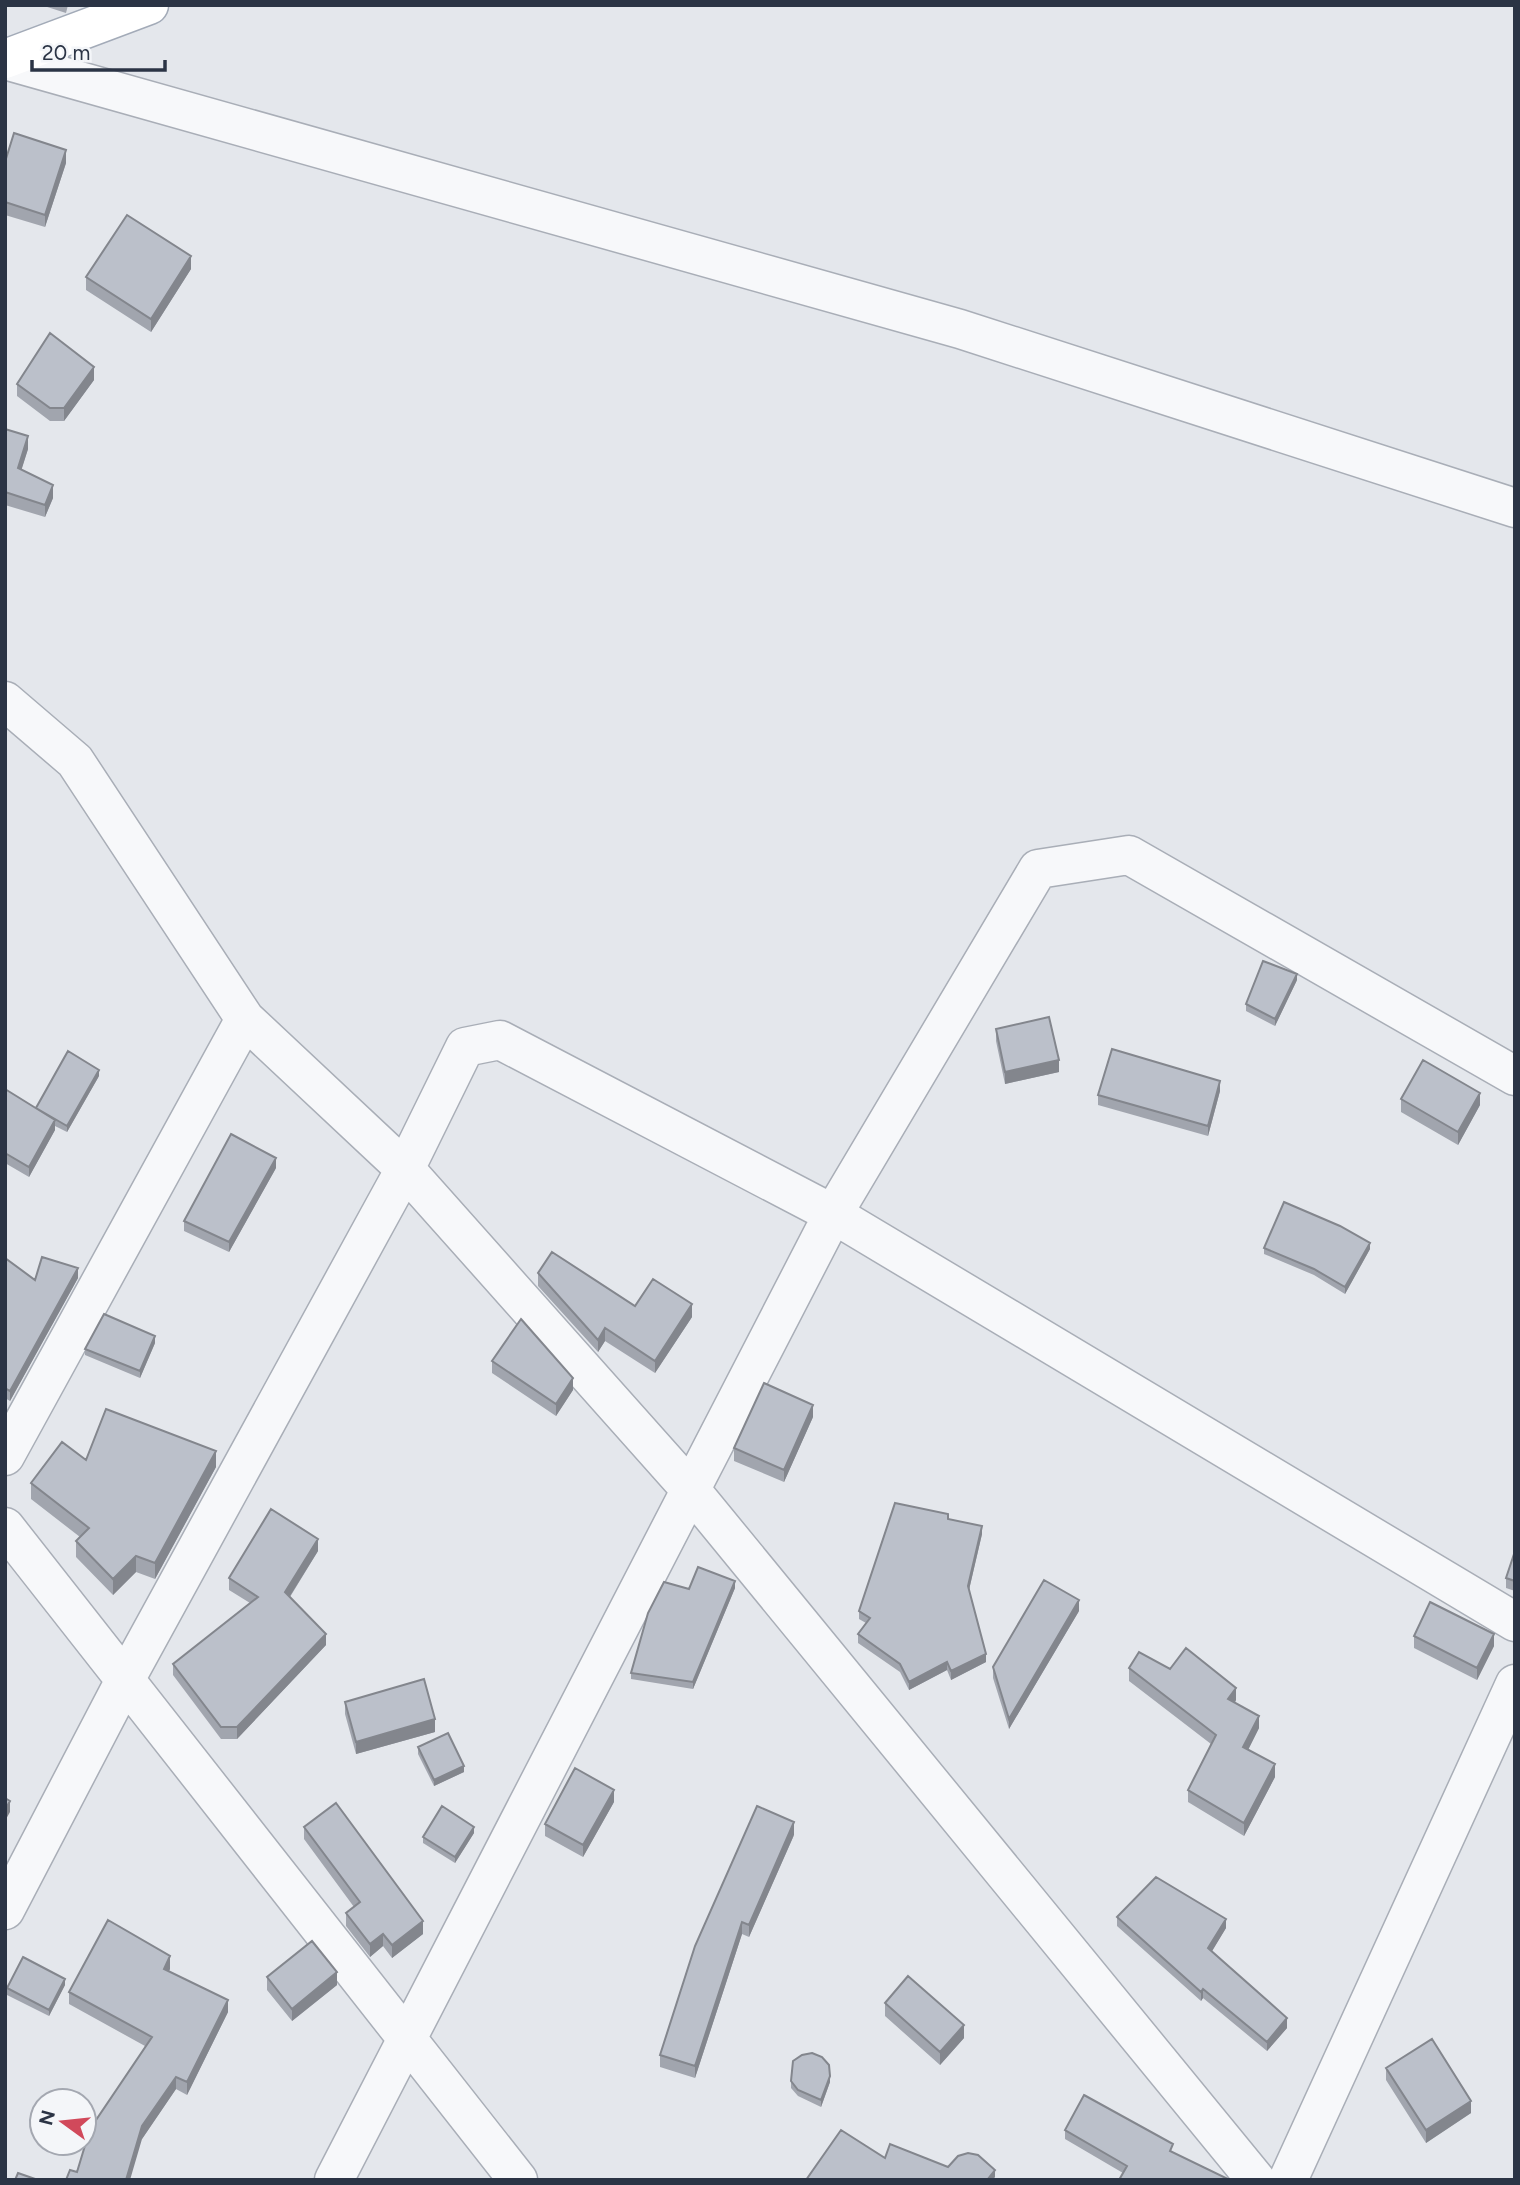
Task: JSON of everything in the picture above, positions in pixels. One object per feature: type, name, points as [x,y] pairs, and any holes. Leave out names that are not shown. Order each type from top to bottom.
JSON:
[{"type":"main road","points":[[5,59],[149,5]]},
{"type":"street","points":[[5,59],[960,329],[1515,508]]},
{"type":"street","points":[[5,701],[75,761],[245,1018],[405,1168],[690,1489],[1256,2180]]},
{"type":"street","points":[[334,2180],[834,1214],[1038,869],[1129,855],[1515,1076]]},
{"type":"street","points":[[5,1456],[245,1018]]},
{"type":"street","points":[[5,1910],[125,1680],[405,1168],[465,1047],[500,1040],[834,1214],[1515,1622]]},
{"type":"street","points":[[5,1527],[405,2040],[518,2180]]},
{"type":"street","points":[[1288,2180],[1515,1684]]},
{"type":"building","points":[[14,133],[66,150],[45,215],[5,202],[5,162]]},
{"type":"building","points":[[127,215],[191,256],[151,319],[86,277]]},
{"type":"building","points":[[50,333],[94,367],[64,408],[50,408],[17,384]]},
{"type":"building","points":[[5,429],[28,436],[18,468],[53,485],[45,505],[5,492]]},
{"type":"building","points":[[1263,961],[1297,974],[1275,1019],[1246,1004]]},
{"type":"building","points":[[1049,1017],[1059,1060],[1005,1072],[996,1029]]},
{"type":"building","points":[[1112,1049],[1220,1081],[1208,1126],[1098,1095]]},
{"type":"building","points":[[68,1051],[99,1070],[67,1126],[36,1108]]},
{"type":"building","points":[[1423,1060],[1480,1093],[1458,1132],[1401,1099]]},
{"type":"building","points":[[5,1089],[55,1120],[29,1167],[5,1153]]},
{"type":"building","points":[[231,1134],[276,1158],[229,1242],[184,1221]]},
{"type":"building","points":[[1284,1202],[1340,1226],[1370,1243],[1345,1287],[1314,1269],[1264,1248]]},
{"type":"building","points":[[552,1252],[635,1306],[653,1279],[692,1304],[655,1361],[605,1328],[598,1340],[538,1273]]},
{"type":"building","points":[[42,1257],[78,1268],[10,1391],[5,1388],[5,1258],[35,1280]]},
{"type":"building","points":[[104,1314],[155,1336],[140,1371],[85,1349]]},
{"type":"building","points":[[521,1319],[573,1378],[556,1404],[492,1361]]},
{"type":"building","points":[[764,1383],[813,1405],[784,1470],[734,1448]]},
{"type":"building","points":[[106,1409],[216,1451],[155,1563],[136,1556],[113,1579],[76,1541],[89,1528],[31,1483],[62,1442],[86,1460]]},
{"type":"building","points":[[895,1503],[948,1514],[948,1519],[982,1526],[968,1586],[986,1654],[951,1671],[947,1662],[909,1682],[900,1664],[858,1634],[870,1618],[859,1611]]},
{"type":"building","points":[[271,1509],[318,1539],[285,1592],[326,1634],[237,1727],[221,1727],[173,1664],[258,1597],[229,1578]]},
{"type":"building","points":[[1515,1551],[1515,1581],[1506,1578]]},
{"type":"building","points":[[698,1567],[735,1581],[693,1682],[631,1673],[648,1613],[664,1582],[689,1589]]},
{"type":"building","points":[[1044,1580],[1079,1600],[1009,1719],[993,1667]]},
{"type":"building","points":[[1430,1602],[1494,1634],[1477,1668],[1414,1636]]},
{"type":"building","points":[[1186,1648],[1236,1688],[1228,1699],[1259,1716],[1243,1747],[1275,1764],[1244,1823],[1188,1790],[1216,1735],[1129,1668],[1139,1652],[1170,1669]]},
{"type":"building","points":[[424,1679],[435,1719],[356,1742],[345,1702]]},
{"type":"building","points":[[448,1733],[464,1766],[434,1780],[418,1747]]},
{"type":"building","points":[[575,1768],[614,1790],[583,1845],[545,1824]]},
{"type":"building","points":[[336,1803],[423,1921],[392,1945],[383,1934],[370,1944],[346,1913],[360,1902],[304,1827]]},
{"type":"building","points":[[442,1806],[474,1827],[455,1857],[423,1837]]},
{"type":"building","points":[[757,1806],[794,1822],[749,1925],[742,1922],[695,2066],[660,2055],[695,1946]]},
{"type":"building","points":[[1156,1877],[1226,1919],[1208,1948],[1287,2018],[1267,2042],[1203,1989],[1201,1992],[1117,1917]]},
{"type":"building","points":[[108,1920],[170,1956],[164,1969],[228,2000],[187,2082],[176,2077],[142,2126],[126,2180],[66,2180],[70,2170],[77,2172],[82,2157],[98,2157],[98,2117],[152,2037],[69,1992]]},
{"type":"building","points":[[312,1941],[337,1972],[292,2009],[267,1977]]},
{"type":"building","points":[[23,1957],[65,1979],[49,2010],[7,1988]]},
{"type":"building","points":[[908,1976],[964,2025],[940,2052],[885,2003]]},
{"type":"building","points":[[1432,2039],[1471,2101],[1426,2130],[1386,2068]]},
{"type":"building","points":[[812,2053],[822,2057],[829,2065],[830,2076],[821,2100],[798,2090],[791,2081],[793,2061]]},
{"type":"building","points":[[1084,2095],[1173,2144],[1170,2151],[1228,2179],[1119,2180],[1127,2166],[1065,2130]]},
{"type":"building","points":[[841,2130],[885,2158],[890,2144],[948,2167],[958,2156],[968,2153],[978,2155],[995,2170],[987,2180],[806,2180]]},
{"type":"building","points":[[18,2173],[38,2180],[15,2180]]}]
